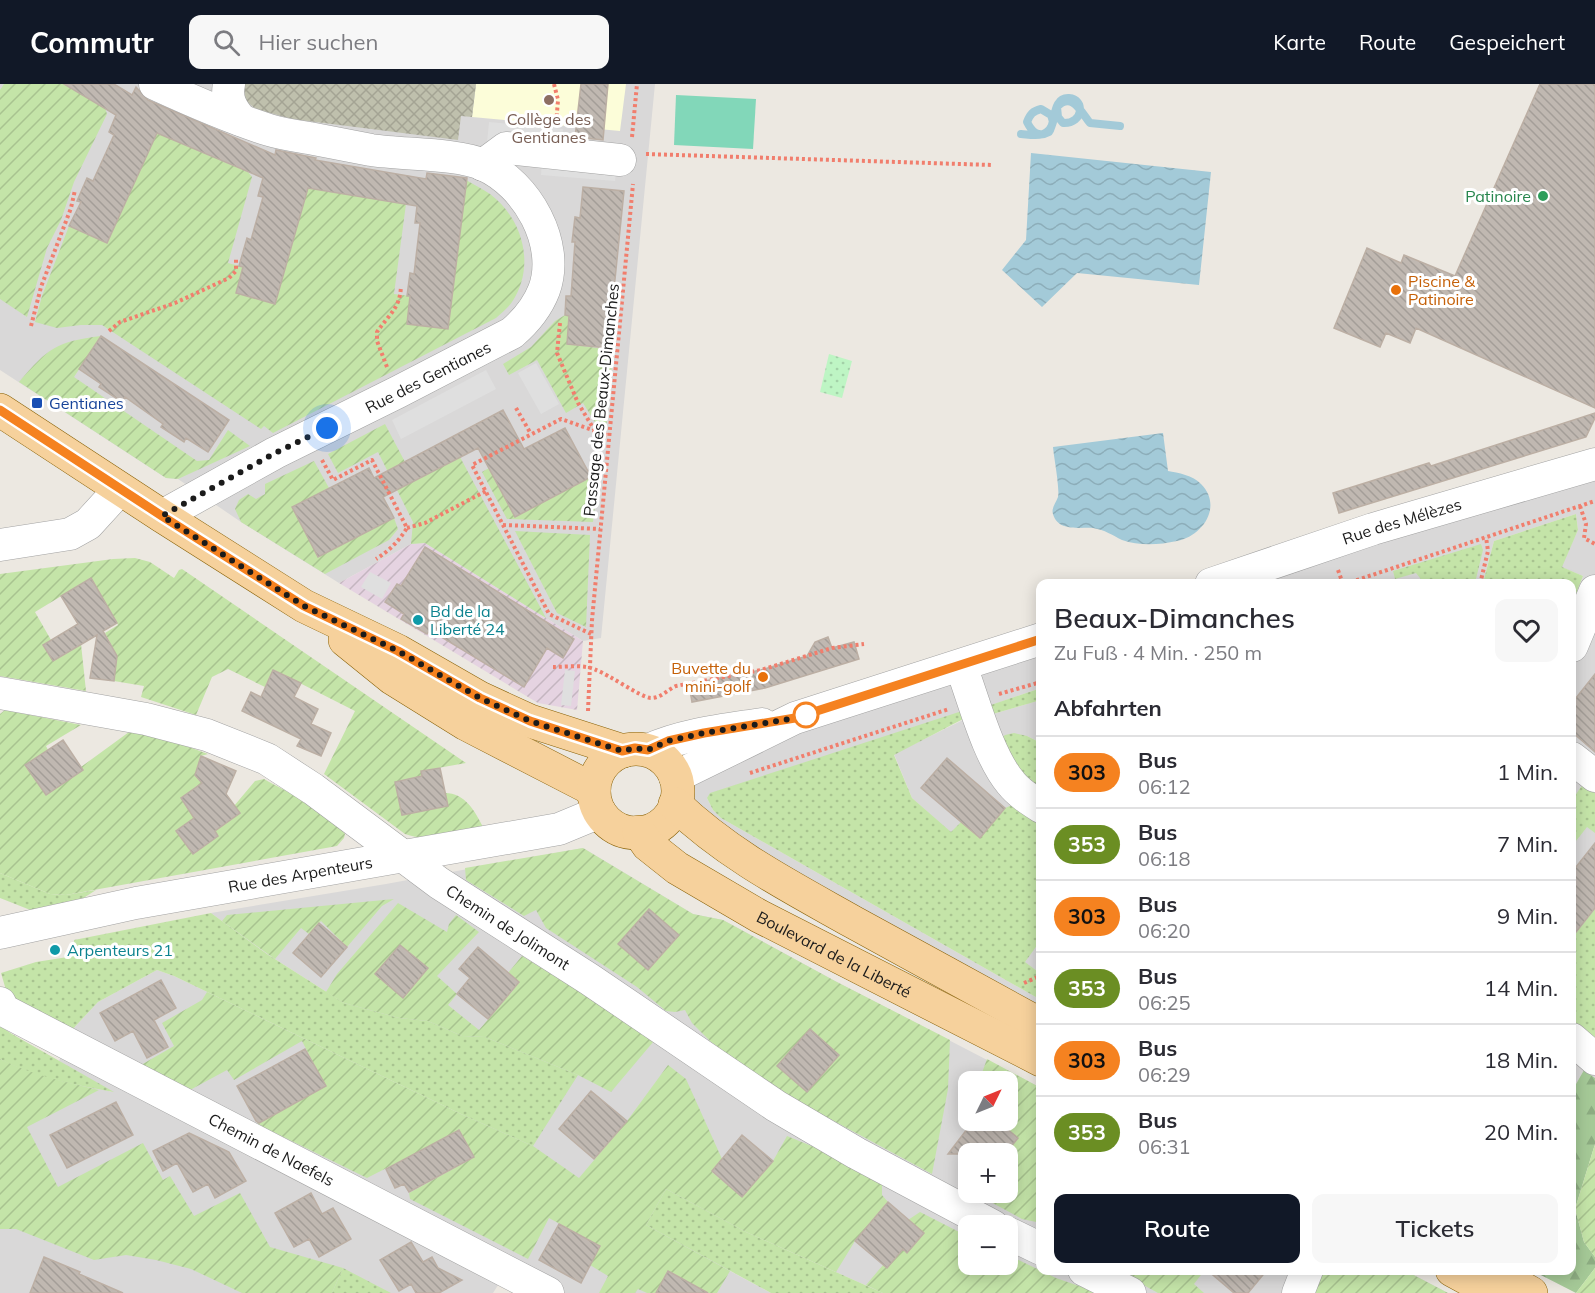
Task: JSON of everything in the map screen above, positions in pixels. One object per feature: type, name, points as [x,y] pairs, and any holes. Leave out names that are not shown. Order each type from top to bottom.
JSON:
[{"type":"main road","points":[[0,410],[304,606],[398,651],[480,698],[530,721],[665,761],[675,790],[704,830],[739,857],[1036,1022]]},
{"type":"main road","points":[[304,606],[392,678],[597,801]]},
{"type":"main road","points":[[635,751],[611,757],[596,777],[597,801],[607,821],[617,828],[628,831],[651,830],[662,824],[670,815],[675,790]]},
{"type":"main road","name":"Boulevard de la Liberté","points":[[639,832],[648,845],[677,868],[759,916],[1036,1057]]},
{"type":"main road","points":[[1461,1275],[1494,1293]]},
{"type":"main road","points":[[1499,1275],[1531,1293]]},
{"type":"street","name":"Rue des Gentianes","points":[[155,84],[200,105],[271,131],[373,150],[454,159],[483,165],[501,175],[529,205],[537,219],[547,254],[544,288],[526,320],[512,333],[275,453],[162,516]]},
{"type":"street","points":[[230,84],[228,92],[231,108],[240,120]]},
{"type":"street","points":[[483,165],[506,148],[630,158]]},
{"type":"street","name":"Rue des Mélèzes","points":[[1226,579],[1373,529],[1595,464]]},
{"type":"street","points":[[0,545],[70,534],[88,524],[120,489]]},
{"type":"street","points":[[1576,636],[1595,591]]},
{"type":"street","points":[[635,751],[704,733],[795,718],[1036,641]]},
{"type":"street","points":[[960,666],[1001,769],[1012,784],[1036,804]]},
{"type":"street","name":"Chemin de Jolimont","points":[[0,693],[146,719],[207,735],[267,759],[439,883],[589,979],[776,1106],[856,1153],[972,1215]]},
{"type":"street","points":[[675,790],[795,718]]},
{"type":"street","points":[[1576,761],[1595,776]]},
{"type":"street","name":"Rue des Arpenteurs","points":[[0,933],[136,903],[559,829],[597,801]]},
{"type":"street","name":"Chemin de Naefels","points":[[0,1003],[3,1010],[548,1293]]},
{"type":"street","points":[[1576,1042],[1595,1059]]},
{"type":"street","points":[[1018,1238],[1036,1247]]},
{"type":"street","points":[[1094,1275],[1130,1293]]},
{"type":"street","points":[[1298,1293],[1305,1275]]},
{"type":"path","points":[[554,84],[558,100],[554,153]]},
{"type":"path","name":"Passage des Beaux-Dimanches","points":[[588,718],[600,529],[633,186],[630,158],[637,84]]},
{"type":"path","points":[[630,158],[992,165]]},
{"type":"path","points":[[32,326],[42,287],[75,190]]},
{"type":"path","points":[[109,331],[120,322],[175,303],[229,278],[236,271],[236,259]]},
{"type":"path","points":[[398,392],[377,341],[377,332],[400,302],[401,286]]},
{"type":"path","points":[[558,334],[557,353],[564,374],[595,431]]},
{"type":"path","points":[[516,408],[531,434]]},
{"type":"path","points":[[592,634],[549,614],[472,465],[561,419],[609,436]]},
{"type":"path","points":[[319,455],[333,480],[372,460],[407,528]]},
{"type":"path","points":[[376,559],[399,540],[407,528],[425,523],[486,491]]},
{"type":"path","points":[[1359,579],[1595,501]]},
{"type":"path","points":[[1580,506],[1586,524],[1584,538],[1595,544]]},
{"type":"path","points":[[503,525],[600,529]]},
{"type":"path","points":[[1481,579],[1488,551],[1486,537]]},
{"type":"path","points":[[1336,564],[1342,579]]},
{"type":"path","points":[[553,667],[590,667],[642,696],[652,698],[661,696],[667,689],[676,686],[760,670],[832,648],[864,644]]},
{"type":"path","points":[[741,776],[1036,683]]},
{"type":"path","points":[[1015,987],[1036,977]]},
{"type":"shaded area","points":[[0,84],[655,84],[601,638],[583,641],[425,543],[411,544],[339,583],[241,522],[178,479],[166,478],[0,370]]},
{"type":"shaded area","points":[[240,84],[476,84],[472,117],[461,116],[458,140],[292,119],[256,109],[243,99]]},
{"type":"shaded area","name":"Collège des Gentianes","points":[[476,84],[626,84],[620,131],[472,117]]},
{"type":"shaded area","points":[[489,122],[563,129],[561,148],[618,154],[615,181],[541,175],[543,147],[487,142]]},
{"type":"shaded area","points":[[536,363],[559,404],[541,414],[518,373]]},
{"type":"shaded area","points":[[486,370],[496,389],[401,439],[392,420]]},
{"type":"shaded area","points":[[1595,477],[1595,1078],[1584,1070],[1576,1084],[1576,594],[1583,576],[1561,567],[1578,530],[1576,514],[1494,541],[1484,579],[1254,579]]},
{"type":"shaded area","points":[[425,543],[583,641],[577,710],[538,703],[339,583],[411,544]]},
{"type":"shaded area","points":[[370,572],[391,583],[382,599],[361,587]]},
{"type":"shaded area","points":[[1036,651],[1036,690],[983,708],[993,714],[1036,701],[1036,740],[1027,736],[1036,793],[980,838],[951,833],[912,798],[894,754],[965,719],[707,798],[713,810],[721,818],[1036,997],[1036,1007],[722,832],[699,809],[682,769]]},
{"type":"shaded area","points":[[565,670],[575,671],[571,706],[561,705]]},
{"type":"shaded area","points":[[583,848],[693,914],[723,920],[1008,1071],[958,1071],[958,1131],[1018,1131],[1018,1076],[1036,1085],[1036,1275],[1414,1275],[1448,1293],[883,1293],[746,1232],[730,1271],[771,1293],[523,1293],[500,1282],[493,1293],[0,1293],[0,1059],[112,1092],[59,1061],[70,1032],[98,1002],[157,970],[174,976],[463,1115],[344,1003],[267,954],[211,913]]},
{"type":"shaded area","points":[[1036,946],[1036,970],[1024,962]]},
{"type":"green space","points":[[4,84],[64,84],[105,108],[107,114],[74,182],[61,220],[47,248],[27,317],[0,299],[0,90]]},
{"type":"green space","points":[[676,95],[756,99],[753,149],[674,145]]},
{"type":"green space","points":[[157,133],[248,172],[252,177],[228,263],[243,267],[275,304],[308,188],[406,204],[394,294],[410,296],[407,324],[448,329],[466,180],[490,194],[501,204],[511,216],[518,230],[524,259],[519,288],[510,304],[496,318],[273,433],[264,426],[261,429],[102,325],[57,328],[35,322],[42,296],[69,226],[107,243]]},
{"type":"green space","points":[[565,315],[569,316],[567,344],[613,350],[606,429],[598,427],[583,403],[566,413],[537,360],[509,375],[503,364],[531,347],[555,321]]},
{"type":"green space","points":[[101,336],[74,377],[197,461],[209,460],[228,430],[250,446],[178,479],[166,478],[19,382],[38,361],[54,348],[73,341]]},
{"type":"green space","points":[[829,354],[852,361],[842,398],[820,392]]},
{"type":"green space","points":[[385,424],[415,481],[460,457],[546,618],[425,543],[411,544],[413,522],[378,452],[338,473],[328,454]]},
{"type":"green space","points":[[314,461],[329,488],[293,507],[318,557],[394,518],[398,529],[389,540],[325,574],[241,522],[235,509],[239,500],[248,494],[256,499],[265,494],[265,484]]},
{"type":"green space","points":[[489,468],[515,517],[599,472],[593,522],[507,519],[482,472]]},
{"type":"green space","points":[[1576,514],[1578,530],[1562,567],[1583,576],[1576,594],[1576,579],[1484,579],[1494,541]]},
{"type":"green space","points":[[515,531],[590,535],[586,627],[557,613]]},
{"type":"green space","points":[[1481,544],[1483,550],[1476,579],[1421,579],[1416,573],[1395,579],[1393,571]]},
{"type":"green space","points":[[135,558],[150,562],[174,578],[182,569],[466,763],[421,771],[422,776],[396,782],[402,815],[447,806],[445,793],[452,794],[469,804],[483,827],[434,837],[405,834],[324,774],[355,711],[274,670],[265,687],[228,669],[212,677],[196,715],[141,697],[144,686],[114,681],[117,656],[105,633],[118,625],[91,578],[35,612],[51,640],[81,644],[86,691],[0,676],[0,574]]},
{"type":"green space","points":[[1036,690],[1036,701],[993,714],[982,708]]},
{"type":"green space","points":[[5,710],[81,725],[46,746],[48,750],[26,765],[46,794],[83,770],[81,767],[129,732],[181,742],[208,754],[201,756],[195,775],[202,783],[181,798],[194,818],[176,831],[193,854],[218,836],[215,831],[240,813],[234,806],[255,781],[264,779],[320,810],[345,834],[344,838],[337,846],[66,895],[50,894],[0,873],[0,714]]},
{"type":"green space","points":[[962,711],[965,718],[894,755],[912,798],[951,832],[961,822],[980,838],[1005,808],[1015,804],[1036,815],[1036,947],[1025,962],[1036,970],[1036,997],[721,818],[713,810],[707,798],[710,793]]},
{"type":"green space","points":[[1014,733],[1036,740],[1036,793],[999,740],[1005,735]]},
{"type":"green space","points":[[1583,784],[1595,793],[1595,833],[1587,827],[1576,841],[1576,794]]},
{"type":"green space","points":[[583,848],[693,914],[723,920],[950,1040],[948,1089],[932,1174],[769,1086],[711,1042],[692,1023],[685,1010],[666,1011],[637,987],[546,928],[536,910],[524,916],[466,880],[465,868]]},
{"type":"green space","points":[[0,873],[50,894],[66,895],[96,890],[65,910],[43,915],[0,898]]},
{"type":"green space","points":[[394,899],[382,906],[347,947],[321,921],[309,934],[301,928],[275,959],[222,921],[227,915]]},
{"type":"green space","points":[[398,903],[447,932],[449,924],[456,915],[479,932],[437,976],[457,994],[448,1005],[479,1030],[519,983],[508,973],[522,956],[659,1035],[611,1092],[578,1075],[485,1037],[462,1036],[428,1021],[399,1018],[344,1003],[326,992],[337,974]]},
{"type":"green space","points":[[1595,909],[1595,1043],[1576,1028],[1576,933]]},
{"type":"green space","points":[[211,913],[267,954],[344,1003],[399,1018],[428,1021],[462,1036],[485,1037],[578,1075],[533,1146],[157,970],[98,1002],[70,1032],[8,997],[1,973],[36,962],[74,956],[74,940]]},
{"type":"green space","points":[[207,992],[463,1115],[533,1146],[579,1178],[627,1121],[668,1065],[686,1079],[722,1159],[712,1172],[742,1197],[773,1161],[787,1136],[814,1147],[882,1184],[882,1195],[888,1202],[855,1241],[836,1272],[746,1232],[666,1189],[646,1225],[730,1271],[717,1293],[708,1293],[669,1271],[656,1293],[647,1293],[638,1289],[635,1293],[599,1293],[608,1276],[590,1265],[600,1246],[549,1218],[528,1259],[410,1199],[409,1193],[473,1158],[459,1131],[367,1178],[257,1124],[325,1086],[302,1041],[234,1080],[227,1070],[190,1090],[141,1065],[174,1046],[162,1023],[202,1000]]},
{"type":"green space","points":[[0,1026],[114,1092],[42,1076],[0,1059]]},
{"type":"green space","points":[[0,1059],[36,1074],[99,1090],[27,1127],[58,1187],[143,1143],[163,1180],[170,1176],[194,1216],[240,1193],[270,1247],[343,1268],[332,1293],[242,1293],[191,1269],[126,1255],[94,1260],[16,1229],[0,1229]]},
{"type":"green space","points":[[987,1059],[1009,1071],[983,1071]]},
{"type":"green space","points":[[1584,1070],[1595,1078],[1595,1144],[1576,1206],[1576,1084]]},
{"type":"green space","points":[[1018,1076],[1036,1085],[1036,1222],[1022,1219],[992,1203],[1018,1203],[1018,1143],[1002,1143],[999,1131],[1018,1131]]},
{"type":"green space","points":[[1595,1144],[1595,1257],[1584,1242],[1576,1206]]},
{"type":"green space","points":[[666,1189],[746,1232],[883,1293],[771,1293],[646,1225]]},
{"type":"green space","points":[[920,1212],[958,1231],[958,1275],[1018,1275],[1018,1260],[1036,1268],[1036,1275],[1050,1275],[1099,1293],[883,1293],[866,1285],[883,1265],[887,1268],[903,1249],[907,1253],[908,1220]]},
{"type":"green space","points":[[1576,1213],[1584,1242],[1595,1257],[1595,1268],[1576,1293],[1541,1275],[1576,1275]]},
{"type":"green space","points":[[343,1268],[391,1293],[332,1293]]},
{"type":"green space","points":[[1595,1268],[1595,1293],[1576,1293]]},
{"type":"green space","points":[[1125,1275],[1201,1275],[1194,1284],[1204,1293],[1158,1293]]},
{"type":"green space","points":[[1322,1275],[1414,1275],[1448,1293],[1314,1293]]},
{"type":"water","points":[[1031,153],[1211,172],[1199,285],[1077,273],[1042,307],[1002,270],[1026,240]]},
{"type":"water","points":[[1163,433],[1168,471],[1194,478],[1201,484],[1210,501],[1207,519],[1195,533],[1177,541],[1142,544],[1122,540],[1093,528],[1064,526],[1056,520],[1053,510],[1058,497],[1058,487],[1053,447]]},
{"type":"building","points":[[64,84],[114,84],[132,95],[136,87],[148,100],[275,155],[276,150],[316,158],[315,160],[426,179],[427,173],[467,178],[448,329],[407,324],[410,296],[407,296],[410,273],[414,274],[420,223],[415,223],[417,206],[308,188],[275,304],[236,293],[243,267],[239,266],[247,238],[251,240],[263,197],[258,196],[263,178],[157,133],[107,243],[69,226],[81,202],[77,201],[87,178],[93,181],[114,135],[109,132],[116,115]]},
{"type":"building","points":[[581,84],[608,84],[603,140],[575,137]]},
{"type":"building","name":"Patinoire","points":[[1540,84],[1595,84],[1595,408],[1416,328],[1410,343],[1386,333],[1380,347],[1334,328],[1367,248],[1401,263],[1404,255],[1455,276]]},
{"type":"building","points":[[583,187],[624,191],[608,348],[567,344],[569,316],[565,315],[566,296],[571,296],[575,242],[572,242],[575,217],[580,218]]},
{"type":"building","points":[[101,336],[229,420],[208,452],[186,438],[184,442],[161,427],[163,424],[125,397],[122,402],[99,387],[101,384],[79,369]]},
{"type":"building","points":[[503,410],[524,449],[565,428],[591,477],[515,517],[478,448],[383,497],[394,518],[318,557],[292,507],[369,468],[374,478]]},
{"type":"building","points":[[1595,413],[1586,437],[1339,513],[1333,493],[1429,463],[1431,466]]},
{"type":"building","points":[[425,547],[574,639],[563,658],[547,648],[524,687],[430,630],[427,634],[401,619],[404,614],[385,602],[397,584],[401,586]]},
{"type":"building","points":[[91,578],[117,623],[103,631],[117,656],[114,681],[90,678],[97,635],[53,661],[43,645],[78,624],[61,596]]},
{"type":"building","name":"Buvette du mini-golf","points":[[828,637],[832,648],[854,642],[859,659],[765,688],[692,702],[689,684],[761,670],[807,656],[815,642]]},
{"type":"building","points":[[273,670],[301,683],[294,697],[318,709],[311,724],[331,733],[321,756],[297,746],[301,739],[242,711],[251,692],[261,697]]},
{"type":"building","points":[[1595,674],[1595,752],[1576,735],[1576,698]]},
{"type":"building","points":[[63,740],[83,770],[46,795],[25,765]]},
{"type":"building","points":[[201,756],[236,771],[226,794],[240,813],[215,831],[218,836],[193,854],[176,831],[194,818],[181,798],[202,783],[195,775]]},
{"type":"building","points":[[947,758],[1005,808],[980,838],[921,788]]},
{"type":"building","points":[[440,768],[448,806],[402,815],[395,782],[422,776],[421,771]]},
{"type":"building","points":[[1595,843],[1595,908],[1576,932],[1576,867]]},
{"type":"building","points":[[649,909],[679,935],[648,970],[618,944]]},
{"type":"building","points":[[319,923],[347,947],[321,977],[293,953]]},
{"type":"building","points":[[400,945],[428,968],[403,998],[375,974]]},
{"type":"building","points":[[478,947],[519,982],[488,1019],[457,994],[470,978],[459,969]]},
{"type":"building","points":[[161,980],[176,1008],[154,1020],[168,1047],[147,1058],[133,1031],[115,1041],[100,1013]]},
{"type":"building","points":[[810,1029],[839,1055],[807,1092],[777,1066]]},
{"type":"building","points":[[305,1049],[326,1086],[259,1123],[237,1086]]},
{"type":"building","points":[[591,1091],[627,1121],[594,1159],[559,1129]]},
{"type":"building","points":[[116,1102],[133,1135],[67,1168],[50,1135]]},
{"type":"building","points":[[459,1130],[474,1157],[409,1192],[404,1184],[395,1188],[386,1169]]},
{"type":"building","points":[[966,1131],[1009,1131],[1018,1138],[1014,1143],[958,1143],[958,1154],[948,1154]]},
{"type":"building","points":[[189,1133],[229,1152],[246,1181],[215,1198],[208,1184],[193,1192],[177,1163],[163,1171],[153,1151]]},
{"type":"building","points":[[742,1135],[773,1161],[742,1197],[712,1171]]},
{"type":"building","points":[[311,1193],[322,1214],[333,1208],[351,1239],[319,1257],[309,1239],[294,1247],[275,1213]]},
{"type":"building","points":[[888,1202],[924,1233],[907,1253],[903,1249],[887,1268],[855,1241]]},
{"type":"building","points":[[559,1224],[600,1246],[581,1283],[539,1260]]},
{"type":"building","points":[[411,1242],[423,1262],[432,1257],[438,1268],[462,1280],[439,1293],[416,1293],[411,1284],[399,1291],[380,1260]]},
{"type":"building","points":[[44,1257],[80,1272],[79,1274],[123,1293],[30,1293]]},
{"type":"building","points":[[668,1271],[708,1293],[656,1293]]},
{"type":"building","points":[[1213,1275],[1263,1275],[1248,1293],[1234,1293]]},
{"type":"waterway","points":[[1021,134],[1040,135],[1045,134],[1048,131],[1053,122],[1051,115],[1041,109],[1032,113],[1027,122],[1036,133],[1045,134],[1049,132],[1053,122],[1057,106],[1060,101],[1069,98],[1078,102],[1080,107],[1080,111],[1075,120],[1063,123],[1058,117],[1057,107],[1067,101],[1076,105],[1080,109],[1083,114],[1090,123],[1120,126]]},
{"type":"bus line","name":"303","points":[[0,410],[304,606],[398,651],[480,698],[530,721],[622,751],[635,748],[648,750],[668,741],[704,733],[795,718],[1036,641]]},
{"type":"place","name":"Collège des Gentianes","points":[[549,100]]},
{"type":"place","name":"Patinoire","points":[[1543,196]]},
{"type":"place","name":"Piscine & Patinoire","points":[[1396,290]]},
{"type":"place","name":"Gentianes","points":[[37,403]]},
{"type":"place","name":"Bd de la Liberté 24","points":[[418,620]]},
{"type":"place","name":"Buvette du mini-golf","points":[[763,677]]},
{"type":"place","name":"Arpenteurs 21","points":[[55,950]]},
{"type":"route","points":[[327,428],[275,453],[162,516],[304,606],[398,651],[480,698],[530,721],[622,751],[635,748],[648,750],[668,741],[795,718],[816,712],[806,715]]}]
